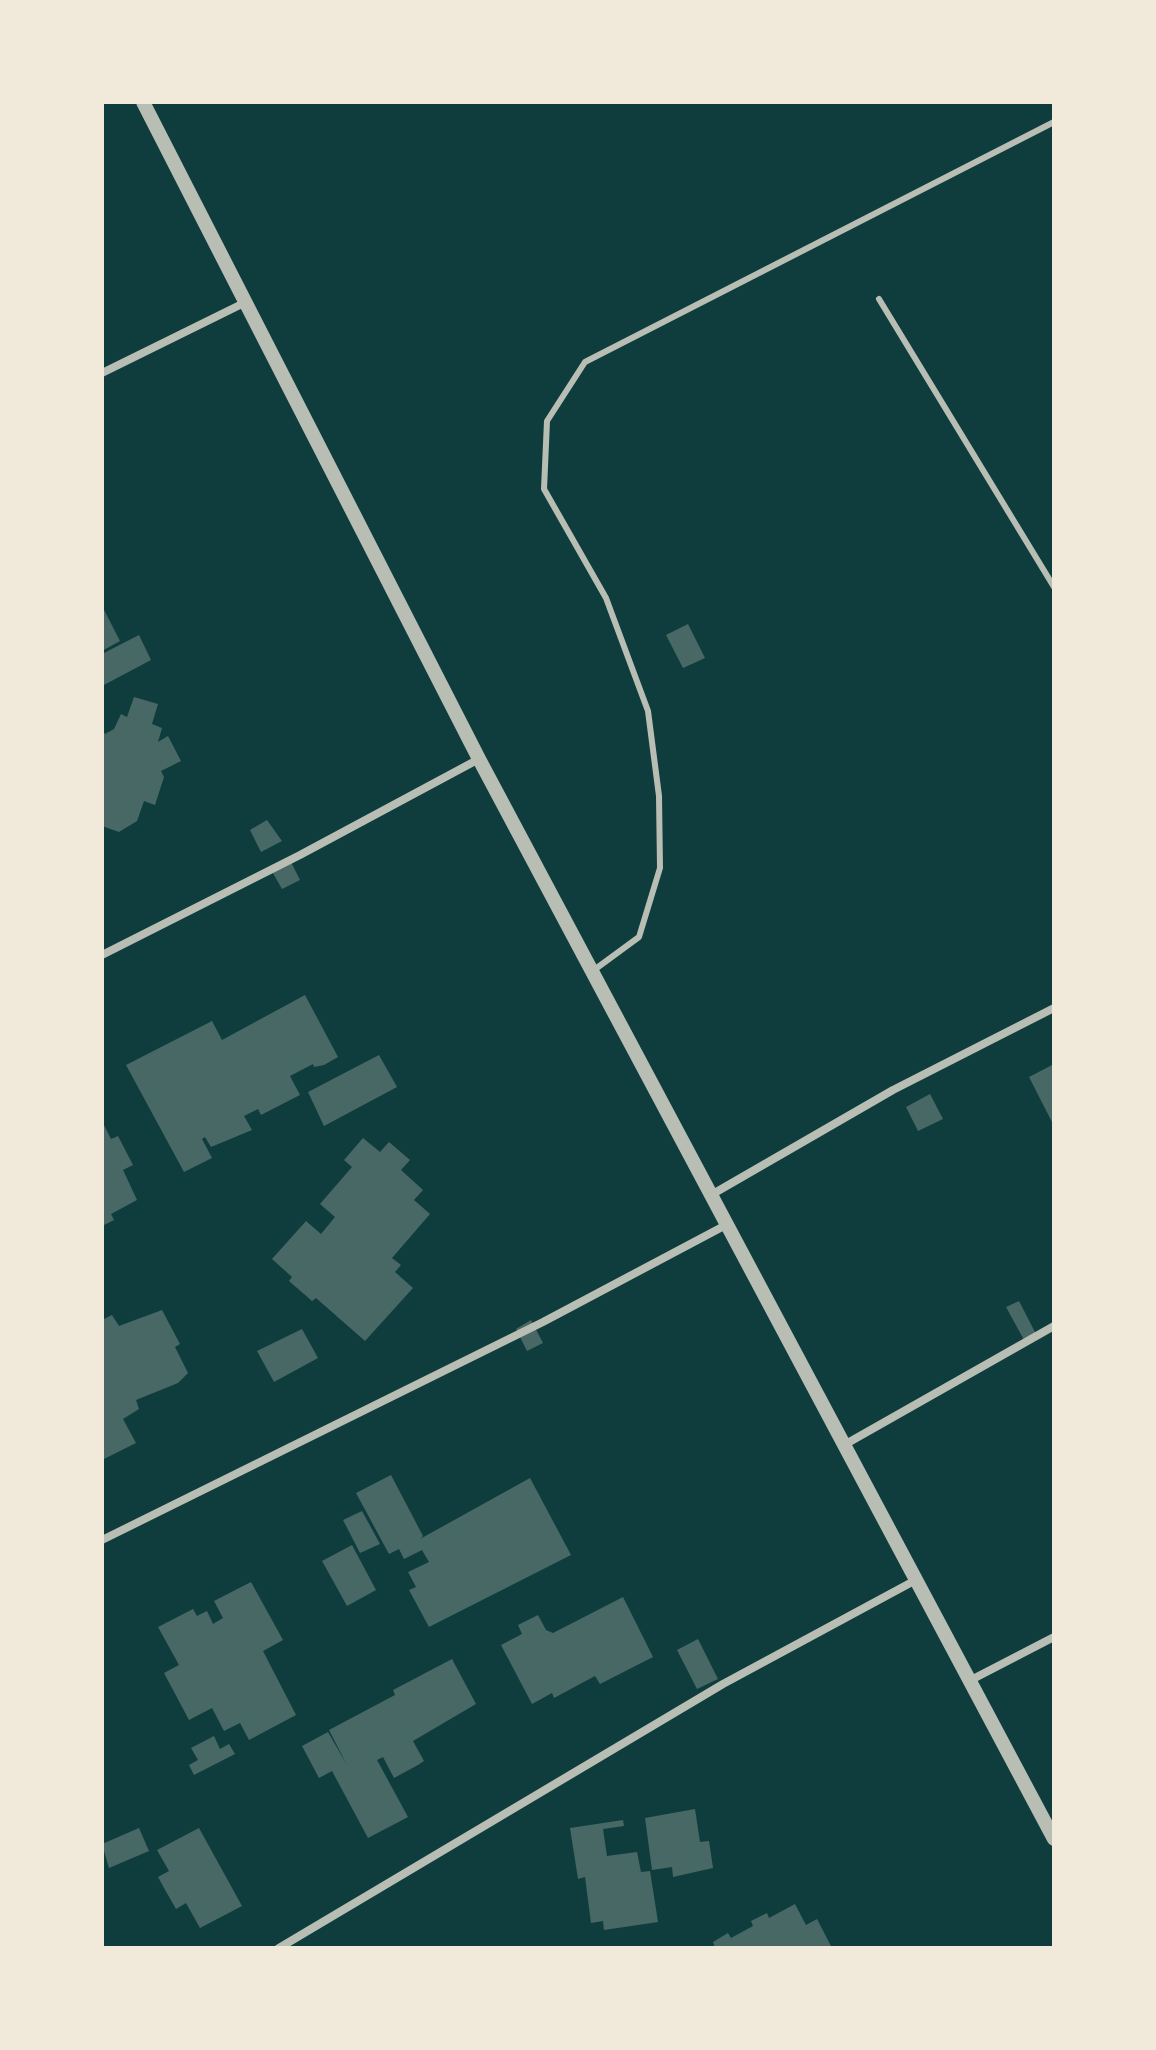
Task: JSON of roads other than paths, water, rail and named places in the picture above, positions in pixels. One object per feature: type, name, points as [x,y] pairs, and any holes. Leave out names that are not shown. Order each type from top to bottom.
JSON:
[{"type":"street","points":[[143,102],[479,759],[1054,1839]]},
{"type":"street","points":[[102,373],[247,301]]},
{"type":"street","points":[[102,955],[300,855],[479,759]]},
{"type":"street","points":[[710,1195],[893,1090],[1054,1008]]},
{"type":"street","points":[[102,1540],[543,1322],[726,1225]]},
{"type":"street","points":[[843,1445],[1054,1326]]},
{"type":"street","points":[[279,1948],[723,1684],[914,1581]]},
{"type":"street","points":[[969,1682],[1054,1637]]},
{"type":"lane","points":[[592,972],[639,937],[660,868],[659,796],[648,711],[606,598],[544,489],[547,421],[585,362],[1054,122]]},
{"type":"lane","points":[[879,299],[1054,587]]}]
